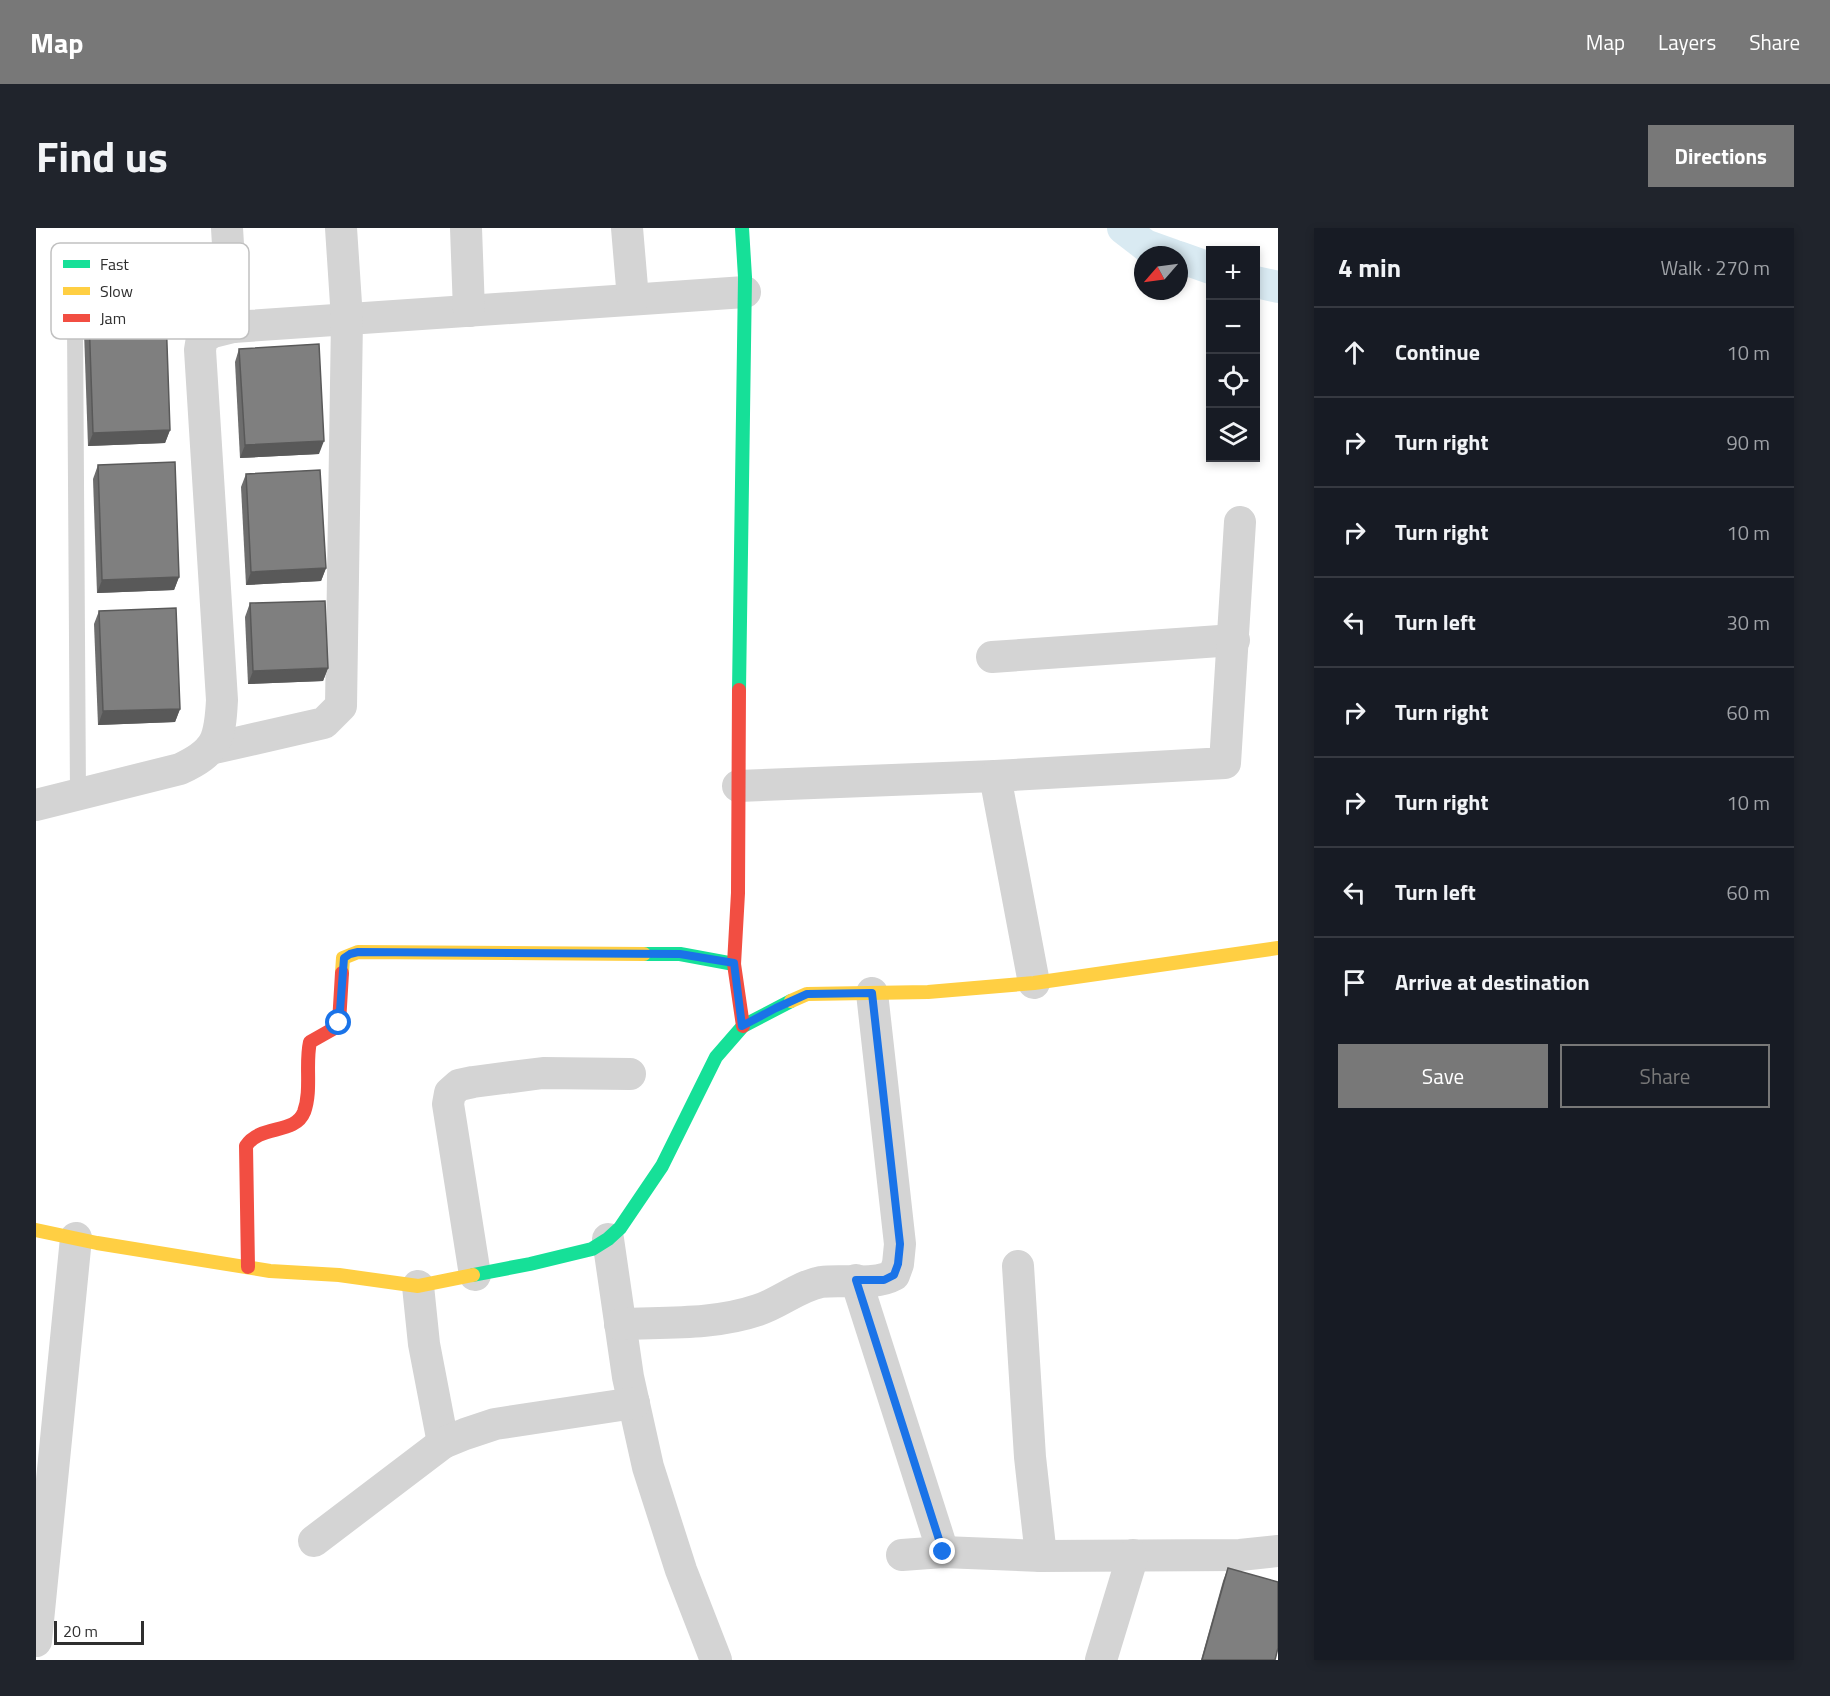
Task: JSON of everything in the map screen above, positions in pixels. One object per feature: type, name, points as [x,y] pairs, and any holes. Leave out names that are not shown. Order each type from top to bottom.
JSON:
[{"type":"street","points":[[227,228],[228,243]]},
{"type":"street","points":[[210,749],[324,723],[341,706],[347,319],[341,228]]},
{"type":"street","points":[[466,228],[469,311]]},
{"type":"street","points":[[627,228],[633,299]]},
{"type":"street","points":[[742,228],[745,291],[738,893],[734,963],[742,1026]]},
{"type":"street","points":[[249,326],[745,291]]},
{"type":"street","points":[[36,805],[180,769],[197,761],[210,749],[220,729],[222,700],[200,350],[202,339]]},
{"type":"street","points":[[738,786],[995,776],[1225,763],[1240,522]]},
{"type":"street","points":[[992,657],[1234,640]]},
{"type":"street","points":[[995,776],[1034,983]]},
{"type":"street","points":[[36,1230],[76,1239],[248,1268],[339,1275],[417,1286],[592,1249],[620,1228],[662,1166],[716,1057],[742,1026],[807,994],[928,992],[1034,983],[1110,970],[1278,948]]},
{"type":"street","points":[[248,1268],[246,1146],[249,1139],[256,1135],[284,1128],[295,1123],[302,1116],[306,1104],[307,1052],[310,1042],[339,1023],[342,967],[344,958],[350,954],[358,952],[680,954],[734,963]]},
{"type":"street","points":[[620,1324],[704,1321],[735,1317],[761,1309],[789,1297],[804,1287],[820,1282],[884,1280],[894,1275],[898,1264],[900,1244],[872,993]]},
{"type":"street","points":[[475,1275],[448,1104],[450,1093],[459,1085],[543,1073],[630,1074]]},
{"type":"street","points":[[36,1641],[43,1492],[76,1239]]},
{"type":"street","points":[[608,1239],[628,1377],[652,1479],[681,1570],[716,1660]]},
{"type":"street","points":[[1018,1266],[1030,1457],[1041,1556]]},
{"type":"street","points":[[856,1280],[943,1552]]},
{"type":"street","points":[[417,1286],[424,1344],[443,1443]]},
{"type":"street","points":[[314,1541],[443,1443],[495,1424],[634,1403]]},
{"type":"street","points":[[902,1555],[943,1552],[1041,1556],[1240,1555],[1278,1551]]},
{"type":"street","points":[[1101,1660],[1133,1555]]},
{"type":"lane","points":[[75,339],[78,796]]},
{"type":"building","points":[[90,339],[167,339],[170,430],[93,433]]},
{"type":"building","points":[[319,344],[324,441],[245,445],[239,349]]},
{"type":"building","points":[[175,462],[179,577],[102,580],[98,465]]},
{"type":"building","points":[[320,470],[326,568],[251,572],[246,474]]},
{"type":"building","points":[[325,601],[328,668],[253,671],[250,603]]},
{"type":"building","points":[[176,608],[180,709],[103,711],[99,611]]},
{"type":"building","points":[[1228,1568],[1278,1582],[1278,1648],[1275,1660],[1202,1660]]},
{"type":"waterway","points":[[1123,228],[1148,246]]},
{"type":"waterway","points":[[1188,260],[1206,267]]},
{"type":"waterway","points":[[1260,283],[1278,287]]},
{"type":"traffic: fast","points":[[739,690],[745,277],[742,228]]},
{"type":"traffic: fast","points":[[644,954],[680,954],[734,964]]},
{"type":"traffic: fast","points":[[473,1275],[592,1249],[608,1239],[620,1228],[662,1166],[716,1057],[743,1026],[791,1001]]},
{"type":"traffic: slow","points":[[791,1001],[807,994],[928,992],[1034,983],[1278,948]]},
{"type":"traffic: slow","points":[[342,973],[343,958],[358,952],[644,954]]},
{"type":"traffic: slow","points":[[36,1230],[97,1243],[270,1271],[339,1275],[418,1286],[473,1275]]},
{"type":"traffic: jam","points":[[739,690],[738,893],[734,964],[743,1026]]},
{"type":"traffic: jam","points":[[248,1267],[246,1146],[260,1135],[293,1124],[304,1112],[308,1095],[310,1042],[339,1023],[342,973]]},
{"type":"route","points":[[339,1023],[344,958],[358,952],[680,954],[734,963],[742,1026],[807,994],[872,993],[900,1244],[898,1264],[894,1275],[884,1280],[856,1280],[943,1552]]}]
